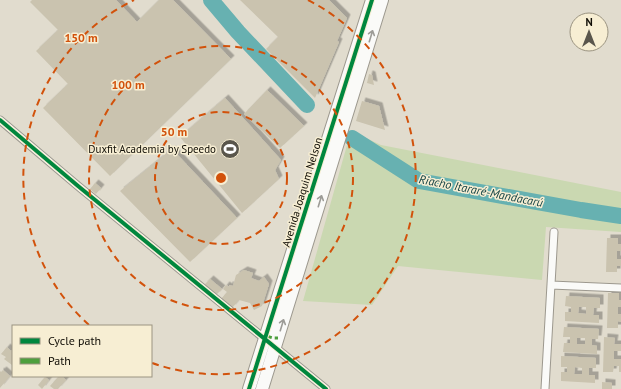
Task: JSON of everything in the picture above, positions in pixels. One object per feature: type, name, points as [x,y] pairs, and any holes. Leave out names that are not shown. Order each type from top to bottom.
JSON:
[{"type":"main road","name":"Avenida Joaquim Nelson","points":[[262,389],[359,58],[372,0]]},
{"type":"main road","name":"Avenida Joaquim Nelson","points":[[359,58],[382,0]]},
{"type":"main road","name":"Avenida Joaquim Nelson","points":[[249,389],[351,85]]},
{"type":"street","points":[[0,120],[326,389]]},
{"type":"street","points":[[545,389],[554,232]]},
{"type":"street","points":[[551,285],[621,288]]},
{"type":"green space","points":[[351,131],[381,145],[621,192],[621,232],[546,227],[542,280],[398,266],[372,305],[303,301]]},
{"type":"building","points":[[32,0],[116,0],[137,22],[159,0],[173,0],[231,59],[110,176],[43,108],[68,84],[36,51],[58,30],[30,2]]},
{"type":"building","points":[[240,0],[329,0],[347,18],[337,41],[339,42],[315,98],[266,49],[278,37]]},
{"type":"building","points":[[369,74],[372,75],[374,85],[367,83]]},
{"type":"building","points":[[267,90],[304,126],[280,148],[244,114]]},
{"type":"building","name":"Duxfit Academia by Speedo","points":[[225,98],[281,160],[275,170],[279,179],[242,213],[180,137]]},
{"type":"building","points":[[362,101],[379,106],[385,130],[356,121]]},
{"type":"building","points":[[172,149],[237,218],[190,262],[120,191]]},
{"type":"building","points":[[95,183],[101,188],[96,194],[90,189]]},
{"type":"building","points":[[607,238],[618,238],[618,244],[621,244],[621,251],[617,251],[617,259],[621,259],[621,266],[617,266],[617,272],[606,272]]},
{"type":"building","points":[[244,270],[253,273],[251,278],[259,281],[264,277],[269,284],[262,306],[254,310],[250,303],[239,300],[232,308],[221,299],[227,292],[223,289],[226,285],[229,287],[229,285],[233,286],[236,275]]},
{"type":"building","points":[[210,279],[222,289],[216,295],[204,285]]},
{"type":"building","points":[[608,293],[619,293],[619,300],[621,300],[621,307],[618,307],[618,314],[621,314],[621,322],[618,321],[618,328],[607,328]]},
{"type":"building","points":[[566,296],[600,298],[600,308],[594,308],[593,315],[599,315],[599,323],[565,321],[565,312],[571,312],[571,307],[565,306]],"holes":[[[579,307],[586,307],[586,314],[578,313]]]},
{"type":"building","points":[[564,327],[599,329],[598,339],[592,339],[592,345],[597,346],[597,354],[563,352],[564,343],[570,343],[570,337],[563,337]],"holes":[[[577,338],[585,338],[585,344],[577,344]]]},
{"type":"building","points":[[604,337],[615,338],[614,344],[621,344],[621,351],[614,351],[614,359],[621,359],[621,372],[619,372],[619,366],[614,366],[613,372],[603,372]]},
{"type":"building","points":[[7,347],[11,351],[12,350],[12,365],[4,359],[6,357],[1,354]]},
{"type":"building","points":[[561,356],[596,358],[596,368],[589,368],[589,375],[595,375],[595,383],[561,381],[561,372],[567,372],[567,367],[561,367]],"holes":[[[575,367],[582,368],[582,374],[574,374]]]},
{"type":"building","points":[[3,370],[10,376],[0,388],[0,371],[1,372]]},
{"type":"building","points":[[45,377],[49,380],[42,389],[38,385]]},
{"type":"building","points":[[58,377],[63,377],[66,380],[58,389],[54,389],[50,386]]},
{"type":"building","points":[[602,382],[612,383],[612,389],[602,389]]},
{"type":"waterway","name":"Riacho Itararé-Mandacarú","points":[[211,0],[238,32],[307,105]]},
{"type":"waterway","name":"Riacho Itararé-Mandacarú","points":[[352,138],[419,181],[621,216]]},
{"type":"marked path","points":[[266,336],[278,338]]},
{"type":"cycle path","points":[[249,389],[372,0]]},
{"type":"cycle path","points":[[0,120],[78,186],[326,389]]},
{"type":"place","name":"Duxfit Academia by Speedo","points":[[230,149]]}]
